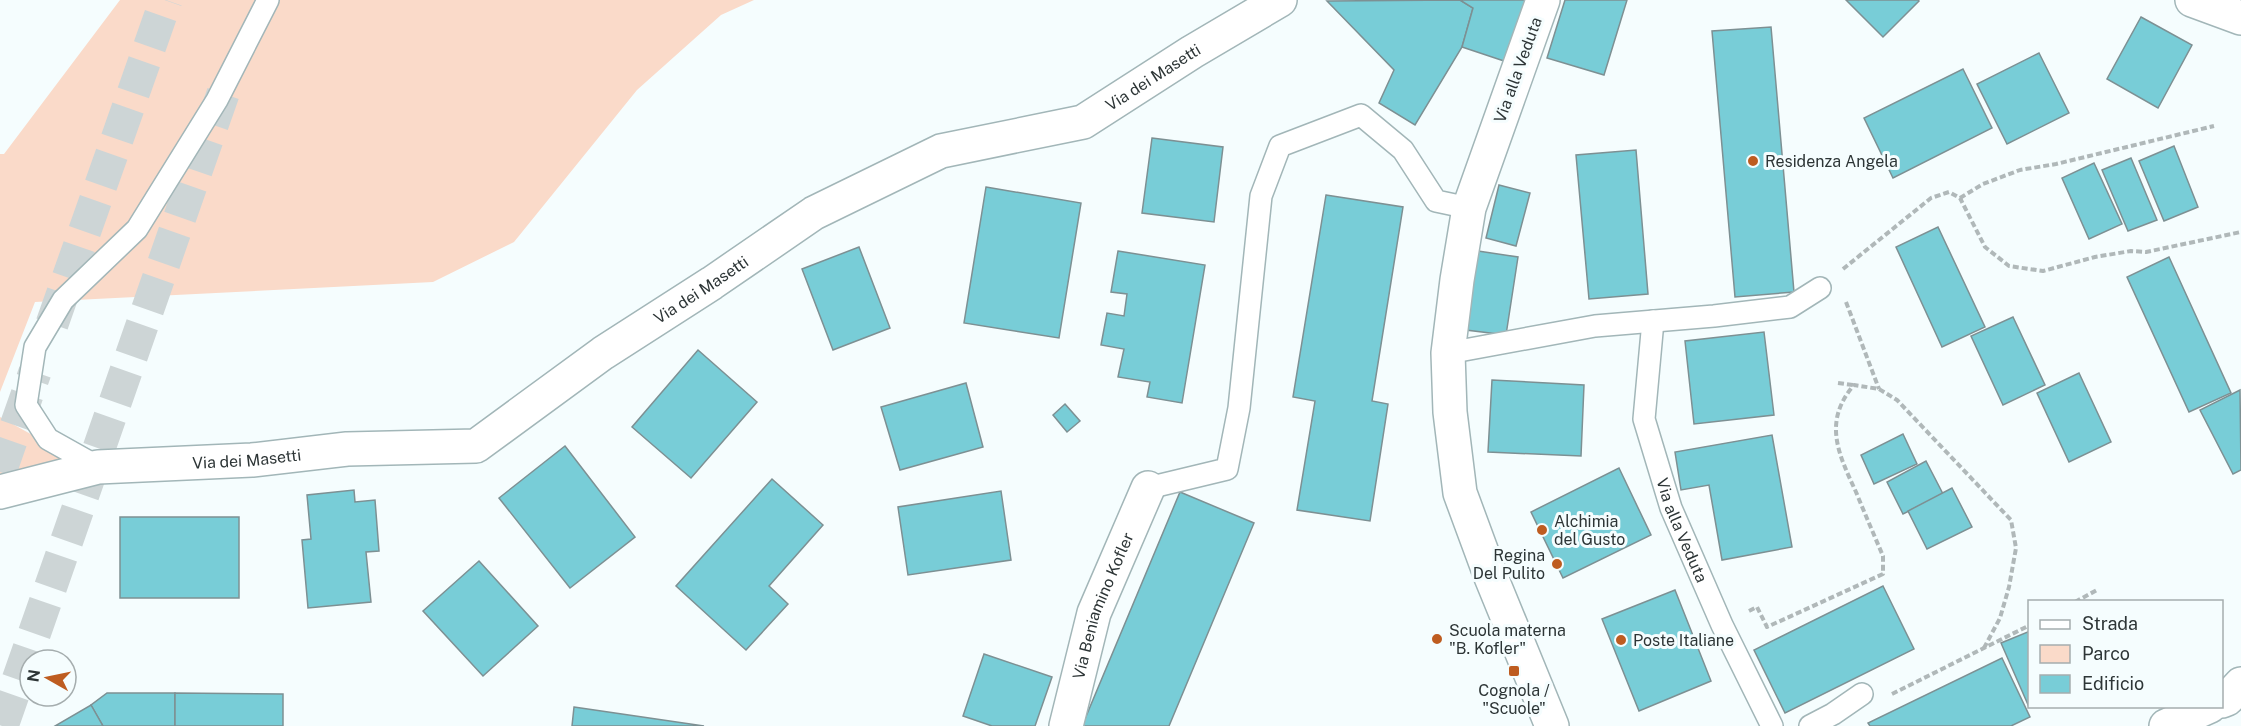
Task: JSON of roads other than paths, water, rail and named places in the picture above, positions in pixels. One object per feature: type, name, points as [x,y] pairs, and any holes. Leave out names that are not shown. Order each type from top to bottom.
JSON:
[{"type":"street","name":"Via dei Masetti","points":[[0,492],[98,467],[252,460],[347,450],[476,446],[603,353],[712,283],[814,213],[941,151],[1083,122],[1192,52],[1280,0]]},
{"type":"street","name":"Via alla Veduta","points":[[1543,0],[1469,208],[1448,353],[1450,411],[1460,493],[1491,577],[1552,726]]},
{"type":"street","points":[[2192,0],[2241,18]]},
{"type":"street","name":"Via Beniamino Kofler","points":[[1066,726],[1094,613],[1148,488]]},
{"type":"street","points":[[2166,726],[2209,708]]},
{"type":"lane","points":[[98,467],[48,440],[26,405],[35,347],[63,300],[137,229],[217,100],[268,0]]},
{"type":"lane","points":[[1148,488],[1227,469],[1239,408],[1261,196],[1280,146],[1361,116],[1403,150],[1436,201],[1469,208]]},
{"type":"lane","points":[[1448,353],[1595,326],[1790,307],[1820,288]]},
{"type":"lane","name":"Via alla Veduta","points":[[1653,321],[1644,419],[1671,508],[1722,625],[1772,726]]},
{"type":"lane","points":[[1810,726],[1833,714],[1862,694]]},
{"type":"tunnel","points":[[52,324],[166,0]]},
{"type":"tunnel","points":[[2,726],[225,88]]},
{"type":"tunnel","points":[[0,472],[35,372]]},
{"type":"place","name":"Residenza Angela","points":[[1753,161]]},
{"type":"place","name":"Alchimia del Gusto","points":[[1542,530]]},
{"type":"place","name":"Regina Del Pulito","points":[[1557,564]]},
{"type":"place","name":"Scuola materna \"B. Kofler\"","points":[[1437,639]]},
{"type":"place","name":"Poste Italiane","points":[[1621,640]]},
{"type":"place","name":"Cognola / \"Scuole\"","points":[[1514,671]]}]
